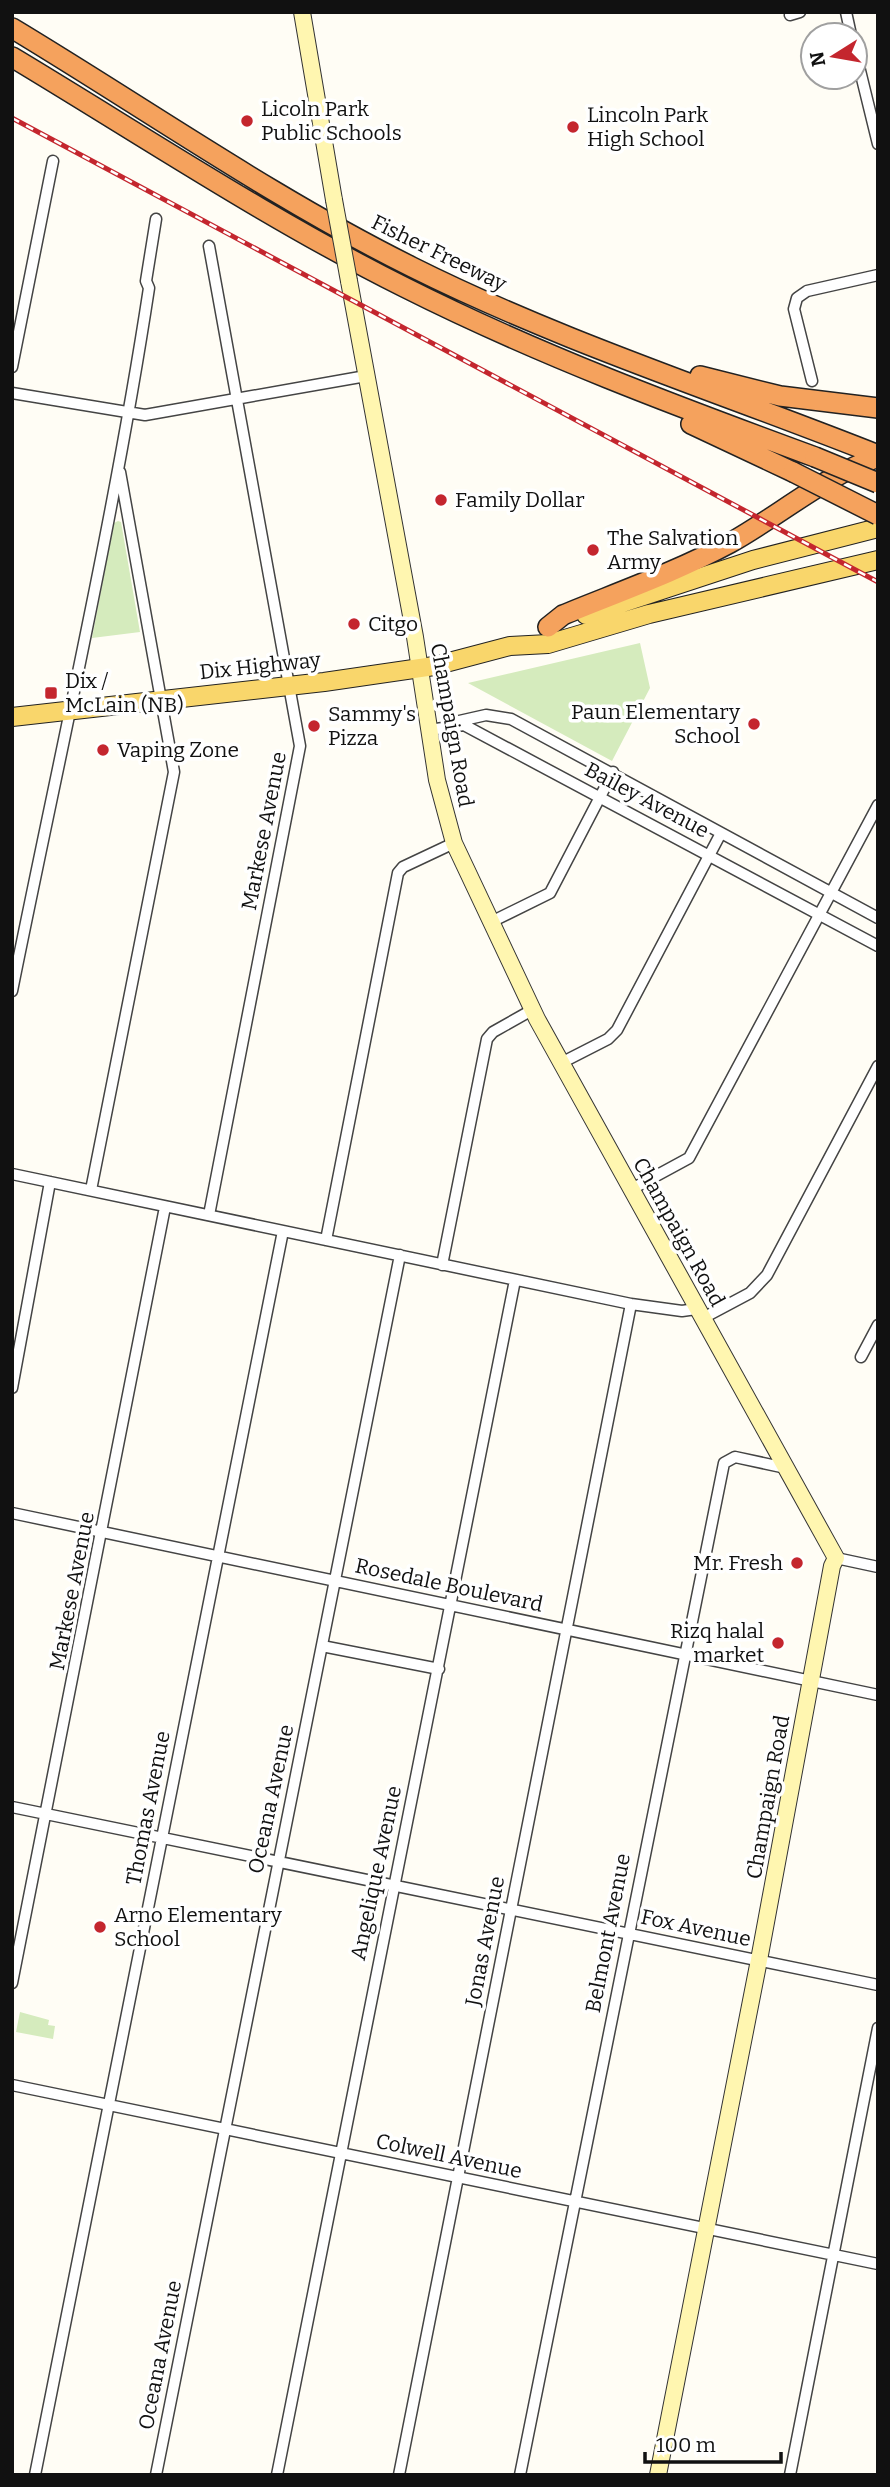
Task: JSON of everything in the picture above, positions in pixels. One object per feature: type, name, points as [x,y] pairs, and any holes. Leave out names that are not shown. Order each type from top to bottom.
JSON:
[{"type":"highway","points":[[12,16],[58,56]]},
{"type":"highway","name":"Fisher Freeway","points":[[12,28],[282,196],[370,245],[490,305],[878,456]]},
{"type":"highway","points":[[12,57],[246,202],[484,326],[878,482]]},
{"type":"highway","points":[[609,353],[624,352],[722,383],[780,396],[878,408]]},
{"type":"highway","points":[[592,371],[609,386],[878,515]]},
{"type":"highway","points":[[548,627],[563,615],[703,557],[765,522],[828,480],[878,456]]},
{"type":"main road","name":"Dix Highway","points":[[510,646],[548,627],[729,568],[878,528]]},
{"type":"main road","name":"Dix Highway","points":[[12,717],[419,669],[510,646],[548,644],[649,614],[878,560]]},
{"type":"street","name":"Champaign Road","points":[[302,12],[429,730],[454,843],[532,1010],[630,1191],[836,1558],[658,2475]]},
{"type":"street","points":[[865,91],[878,144]]},
{"type":"street","points":[[12,367],[53,161]]},
{"type":"street","points":[[12,991],[120,469],[156,219]]},
{"type":"street","name":"Markese Avenue","points":[[209,246],[290,686],[299,756],[209,1215]]},
{"type":"street","points":[[812,381],[794,309],[797,298],[807,291],[878,275]]},
{"type":"street","points":[[12,393],[129,415],[145,415],[366,376]]},
{"type":"street","points":[[91,1190],[174,772],[120,469]]},
{"type":"street","name":"Bailey Avenue","points":[[429,730],[470,717],[502,716],[612,772],[878,918]]},
{"type":"street","name":"Bailey Avenue","points":[[429,730],[464,725],[878,946]]},
{"type":"street","points":[[491,922],[550,893],[602,798],[612,772]]},
{"type":"street","points":[[630,1191],[689,1158],[878,806]]},
{"type":"street","points":[[561,1063],[608,1039],[617,1030],[721,833]]},
{"type":"street","points":[[326,1240],[398,873],[403,867],[454,843]]},
{"type":"street","points":[[442,1265],[487,1039],[493,1032],[532,1010]]},
{"type":"street","points":[[12,1174],[631,1304],[699,1313],[750,1293],[767,1275],[878,1066]]},
{"type":"street","points":[[12,1388],[50,1182]]},
{"type":"street","name":"Markese Avenue","points":[[12,1983],[165,1207]]},
{"type":"street","name":"Thomas Avenue","points":[[35,2475],[283,1231]]},
{"type":"street","name":"Oceana Avenue","points":[[156,2475],[400,1255]]},
{"type":"street","name":"Angelique Avenue","points":[[277,2475],[392,1885],[439,1668],[515,1280]]},
{"type":"street","name":"Jonas Avenue","points":[[399,2475],[631,1304]]},
{"type":"street","points":[[861,1357],[878,1325]]},
{"type":"street","name":"Belmont Avenue","points":[[520,2475],[724,1463],[735,1457],[786,1468]]},
{"type":"street","name":"Rosedale Boulevard","points":[[12,1513],[878,1695]]},
{"type":"street","points":[[836,1558],[878,1567]]},
{"type":"street","points":[[322,1646],[439,1668]]},
{"type":"street","name":"Fox Avenue","points":[[12,1807],[878,1985]]},
{"type":"street","points":[[790,2475],[878,2028]]},
{"type":"street","name":"Colwell Avenue","points":[[12,2085],[878,2264]]},
{"type":"green space","points":[[121,522],[140,632],[92,638],[114,523]]},
{"type":"green space","points":[[640,643],[650,688],[612,761],[468,683]]},
{"type":"green space","points":[[20,2012],[49,2020],[48,2025],[55,2026],[53,2039],[16,2032]]},
{"type":"railway","points":[[12,118],[878,582]]},
{"type":"place","name":"Licoln Park Public Schools","points":[[247,121]]},
{"type":"place","name":"Lincoln Park High School","points":[[573,127]]},
{"type":"place","name":"Family Dollar","points":[[441,500]]},
{"type":"place","name":"The Salvation Army","points":[[593,550]]},
{"type":"place","name":"Citgo","points":[[354,624]]},
{"type":"place","name":"Dix / McLain (NB)","points":[[51,693]]},
{"type":"place","name":"Paun Elementary School","points":[[754,724]]},
{"type":"place","name":"Sammy's Pizza","points":[[314,726]]},
{"type":"place","name":"Vaping Zone","points":[[103,750]]},
{"type":"place","name":"Mr. Fresh","points":[[797,1563]]},
{"type":"place","name":"Rizq halal market","points":[[778,1643]]},
{"type":"place","name":"Arno Elementary School","points":[[100,1927]]}]
